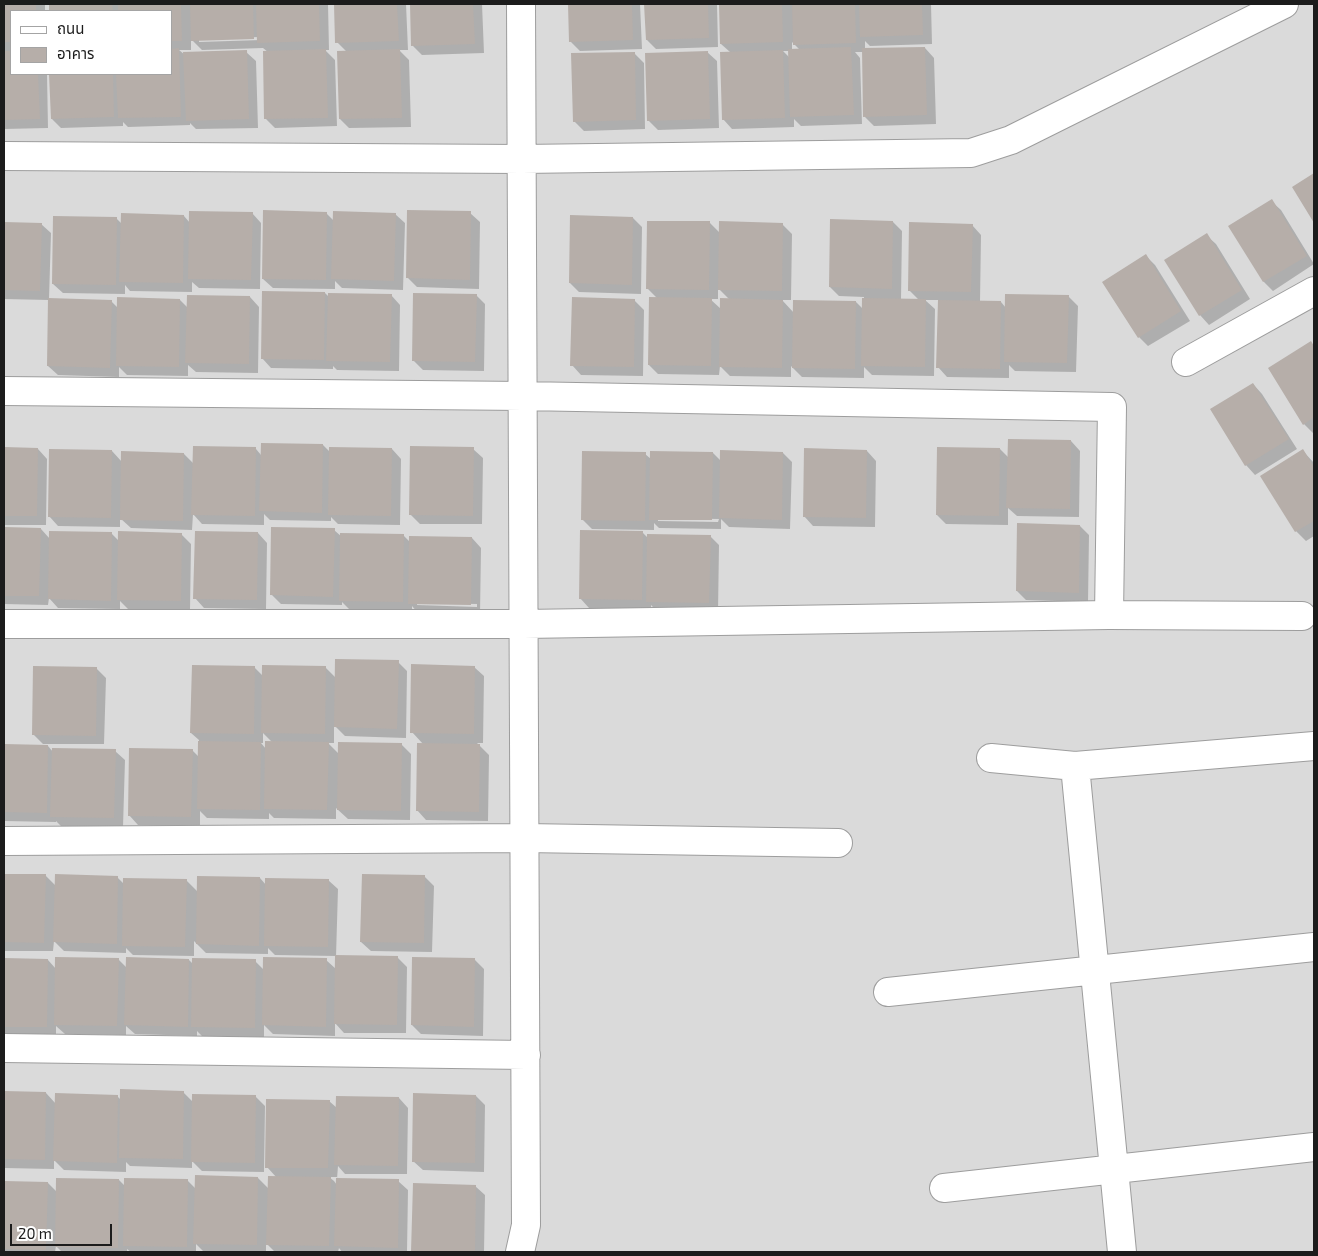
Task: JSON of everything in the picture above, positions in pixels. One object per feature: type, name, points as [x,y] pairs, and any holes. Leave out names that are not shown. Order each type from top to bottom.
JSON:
[{"type":"street","points":[[520,1252],[526,1225],[521,4]]},
{"type":"street","points":[[4,156],[522,159],[971,153],[1011,140],[1284,4]]},
{"type":"street","points":[[1186,362],[1314,291]]},
{"type":"street","points":[[4,391],[523,396],[1112,407],[1109,615]]},
{"type":"street","points":[[4,624],[524,624],[1109,615],[1302,616]]},
{"type":"street","points":[[991,758],[1075,766],[1314,746]]},
{"type":"street","points":[[1075,766],[1122,1252]]},
{"type":"street","points":[[4,841],[525,838],[838,843]]},
{"type":"street","points":[[888,992],[1314,947]]},
{"type":"street","points":[[4,1048],[526,1055]]},
{"type":"street","points":[[944,1188],[1114,1167],[1314,1147]]},
{"type":"shaded area","points":[[4,4],[1314,4],[1314,1252],[4,1252]]},
{"type":"building","points":[[4,4],[36,4],[36,10],[10,10],[10,42],[4,42]]},
{"type":"building","points":[[49,4],[112,4],[113,10],[49,10]]},
{"type":"building","points":[[118,4],[181,4],[182,41],[172,41],[172,10],[118,10]]},
{"type":"building","points":[[190,4],[253,4],[254,39],[191,41]]},
{"type":"building","points":[[256,4],[319,4],[320,41],[257,43]]},
{"type":"building","points":[[334,4],[397,4],[399,41],[335,43]]},
{"type":"building","points":[[410,4],[473,4],[475,44],[411,46]]},
{"type":"building","points":[[568,4],[632,4],[633,40],[569,42]]},
{"type":"building","points":[[644,4],[708,4],[709,38],[646,40]]},
{"type":"building","points":[[719,4],[782,4],[783,42],[720,44]]},
{"type":"building","points":[[792,4],[855,4],[856,43],[793,45]]},
{"type":"building","points":[[859,4],[922,4],[923,35],[860,37]]},
{"type":"building","points":[[851,47],[854,115],[790,117],[788,49]]},
{"type":"building","points":[[925,47],[927,115],[863,117],[862,48]]},
{"type":"building","points":[[179,48],[181,117],[118,118],[116,75],[172,75],[172,49]]},
{"type":"building","points":[[326,49],[328,118],[264,119],[263,51]]},
{"type":"building","points":[[400,49],[402,118],[339,119],[337,51]]},
{"type":"building","points":[[247,50],[249,119],[186,121],[183,52]]},
{"type":"building","points":[[783,50],[785,118],[722,120],[720,52]]},
{"type":"building","points":[[4,51],[10,51],[10,75],[38,75],[40,119],[4,120]]},
{"type":"building","points":[[708,51],[710,119],[647,121],[645,53]]},
{"type":"building","points":[[635,52],[636,120],[573,122],[571,53]]},
{"type":"building","points":[[49,75],[113,75],[114,117],[51,119]]},
{"type":"building","points":[[1314,173],[1314,223],[1292,187]]},
{"type":"building","points":[[1272,199],[1307,256],[1263,282],[1228,226]]},
{"type":"building","points":[[263,210],[327,212],[326,280],[262,279]]},
{"type":"building","points":[[407,210],[471,211],[470,280],[406,278]]},
{"type":"building","points":[[189,211],[253,212],[251,280],[188,279]]},
{"type":"building","points":[[333,211],[396,213],[394,281],[331,279]]},
{"type":"building","points":[[121,213],[184,215],[183,283],[119,282]]},
{"type":"building","points":[[570,215],[633,217],[632,285],[569,283]]},
{"type":"building","points":[[53,216],[117,217],[116,285],[52,284]]},
{"type":"building","points":[[830,219],[893,221],[892,289],[829,287]]},
{"type":"building","points":[[647,221],[710,221],[709,290],[646,289]]},
{"type":"building","points":[[719,221],[783,223],[782,291],[718,290]]},
{"type":"building","points":[[4,222],[42,223],[40,291],[4,290]]},
{"type":"building","points":[[909,222],[973,224],[971,292],[908,291]]},
{"type":"building","points":[[1207,233],[1242,290],[1199,316],[1164,260]]},
{"type":"building","points":[[1146,254],[1181,311],[1138,338],[1102,282]]},
{"type":"building","points":[[262,291],[325,292],[324,360],[261,359]]},
{"type":"building","points":[[328,293],[392,294],[390,362],[326,361]]},
{"type":"building","points":[[413,293],[477,294],[475,362],[412,361]]},
{"type":"building","points":[[1005,294],[1069,295],[1067,363],[1004,362]]},
{"type":"building","points":[[187,295],[250,296],[249,364],[185,363]]},
{"type":"building","points":[[117,297],[180,299],[179,367],[116,366]]},
{"type":"building","points":[[572,297],[635,299],[634,367],[570,366]]},
{"type":"building","points":[[649,297],[712,298],[711,366],[648,365]]},
{"type":"building","points":[[48,298],[112,300],[110,368],[47,366]]},
{"type":"building","points":[[720,298],[783,300],[782,368],[719,367]]},
{"type":"building","points":[[862,298],[926,299],[925,367],[861,366]]},
{"type":"building","points":[[793,300],[856,301],[855,369],[792,368]]},
{"type":"building","points":[[938,300],[1001,301],[1000,369],[936,368]]},
{"type":"building","points":[[1311,341],[1314,346],[1314,417],[1303,425],[1268,368]]},
{"type":"building","points":[[1253,383],[1289,439],[1245,466],[1210,409]]},
{"type":"building","points":[[1008,439],[1071,440],[1070,509],[1006,508]]},
{"type":"building","points":[[261,443],[323,444],[322,513],[259,511]]},
{"type":"building","points":[[193,446],[256,447],[255,516],[191,515]]},
{"type":"building","points":[[410,446],[474,447],[473,516],[409,515]]},
{"type":"building","points":[[4,447],[38,448],[37,516],[4,516]]},
{"type":"building","points":[[329,447],[392,448],[391,516],[328,515]]},
{"type":"building","points":[[937,447],[1000,448],[999,516],[936,515]]},
{"type":"building","points":[[804,448],[867,450],[866,518],[803,517]]},
{"type":"building","points":[[49,449],[112,450],[111,518],[48,517]]},
{"type":"building","points":[[1303,449],[1314,467],[1314,521],[1295,532],[1260,476]]},
{"type":"building","points":[[720,450],[783,452],[782,520],[719,518]]},
{"type":"building","points":[[121,451],[184,453],[183,521],[120,520]]},
{"type":"building","points":[[582,451],[646,452],[645,521],[581,520]]},
{"type":"building","points":[[650,451],[713,452],[712,520],[649,520]]},
{"type":"building","points":[[1017,523],[1080,525],[1079,593],[1016,591]]},
{"type":"building","points":[[4,527],[41,528],[39,596],[4,596]]},
{"type":"building","points":[[271,527],[335,528],[333,597],[270,595]]},
{"type":"building","points":[[580,530],[643,531],[642,600],[579,599]]},
{"type":"building","points":[[49,531],[112,532],[111,601],[48,599]]},
{"type":"building","points":[[118,531],[182,533],[181,601],[117,600]]},
{"type":"building","points":[[195,531],[258,532],[257,600],[193,599]]},
{"type":"building","points":[[340,533],[404,534],[403,602],[339,601]]},
{"type":"building","points":[[647,534],[711,535],[709,603],[646,602]]},
{"type":"building","points":[[409,536],[472,537],[471,605],[408,604]]},
{"type":"building","points":[[335,659],[399,660],[397,729],[334,727]]},
{"type":"building","points":[[411,664],[475,666],[474,734],[410,733]]},
{"type":"building","points":[[192,665],[255,666],[254,734],[190,733]]},
{"type":"building","points":[[262,665],[326,666],[325,734],[261,733]]},
{"type":"building","points":[[33,666],[97,667],[96,736],[32,735]]},
{"type":"building","points":[[198,741],[261,742],[260,810],[197,809]]},
{"type":"building","points":[[265,741],[329,742],[327,810],[264,809]]},
{"type":"building","points":[[338,742],[402,743],[401,811],[337,810]]},
{"type":"building","points":[[417,743],[480,744],[479,812],[416,811]]},
{"type":"building","points":[[4,744],[48,745],[47,813],[4,812]]},
{"type":"building","points":[[52,748],[116,749],[114,818],[50,817]]},
{"type":"building","points":[[129,748],[193,749],[191,817],[128,816]]},
{"type":"building","points":[[4,874],[46,874],[44,943],[4,942]]},
{"type":"building","points":[[55,874],[118,876],[117,944],[53,942]]},
{"type":"building","points":[[362,874],[425,875],[424,943],[360,942]]},
{"type":"building","points":[[197,876],[260,877],[259,946],[196,944]]},
{"type":"building","points":[[123,878],[187,879],[185,947],[122,946]]},
{"type":"building","points":[[265,878],[329,879],[328,947],[264,946]]},
{"type":"building","points":[[335,955],[398,956],[397,1025],[334,1024]]},
{"type":"building","points":[[55,957],[119,958],[117,1026],[54,1025]]},
{"type":"building","points":[[126,957],[189,959],[188,1027],[124,1025]]},
{"type":"building","points":[[263,957],[327,958],[326,1027],[262,1025]]},
{"type":"building","points":[[412,957],[475,958],[474,1027],[411,1025]]},
{"type":"building","points":[[4,958],[48,959],[47,1027],[4,1027]]},
{"type":"building","points":[[192,958],[256,959],[255,1028],[191,1027]]},
{"type":"building","points":[[120,1089],[184,1091],[183,1159],[119,1158]]},
{"type":"building","points":[[4,1091],[46,1092],[45,1160],[4,1159]]},
{"type":"building","points":[[55,1093],[118,1095],[117,1163],[53,1161]]},
{"type":"building","points":[[413,1093],[476,1095],[475,1163],[412,1162]]},
{"type":"building","points":[[192,1094],[256,1095],[255,1163],[191,1162]]},
{"type":"building","points":[[336,1096],[399,1097],[398,1166],[334,1165]]},
{"type":"building","points":[[266,1099],[330,1100],[328,1168],[265,1168]]},
{"type":"building","points":[[195,1175],[258,1177],[257,1245],[193,1244]]},
{"type":"building","points":[[268,1176],[331,1177],[329,1246],[266,1245]]},
{"type":"building","points":[[56,1178],[119,1179],[118,1248],[55,1247]]},
{"type":"building","points":[[124,1178],[188,1179],[187,1247],[123,1246]]},
{"type":"building","points":[[336,1178],[399,1179],[398,1248],[334,1246]]},
{"type":"building","points":[[4,1181],[48,1182],[46,1250],[4,1249]]},
{"type":"building","points":[[413,1183],[476,1185],[475,1252],[411,1252]]}]
